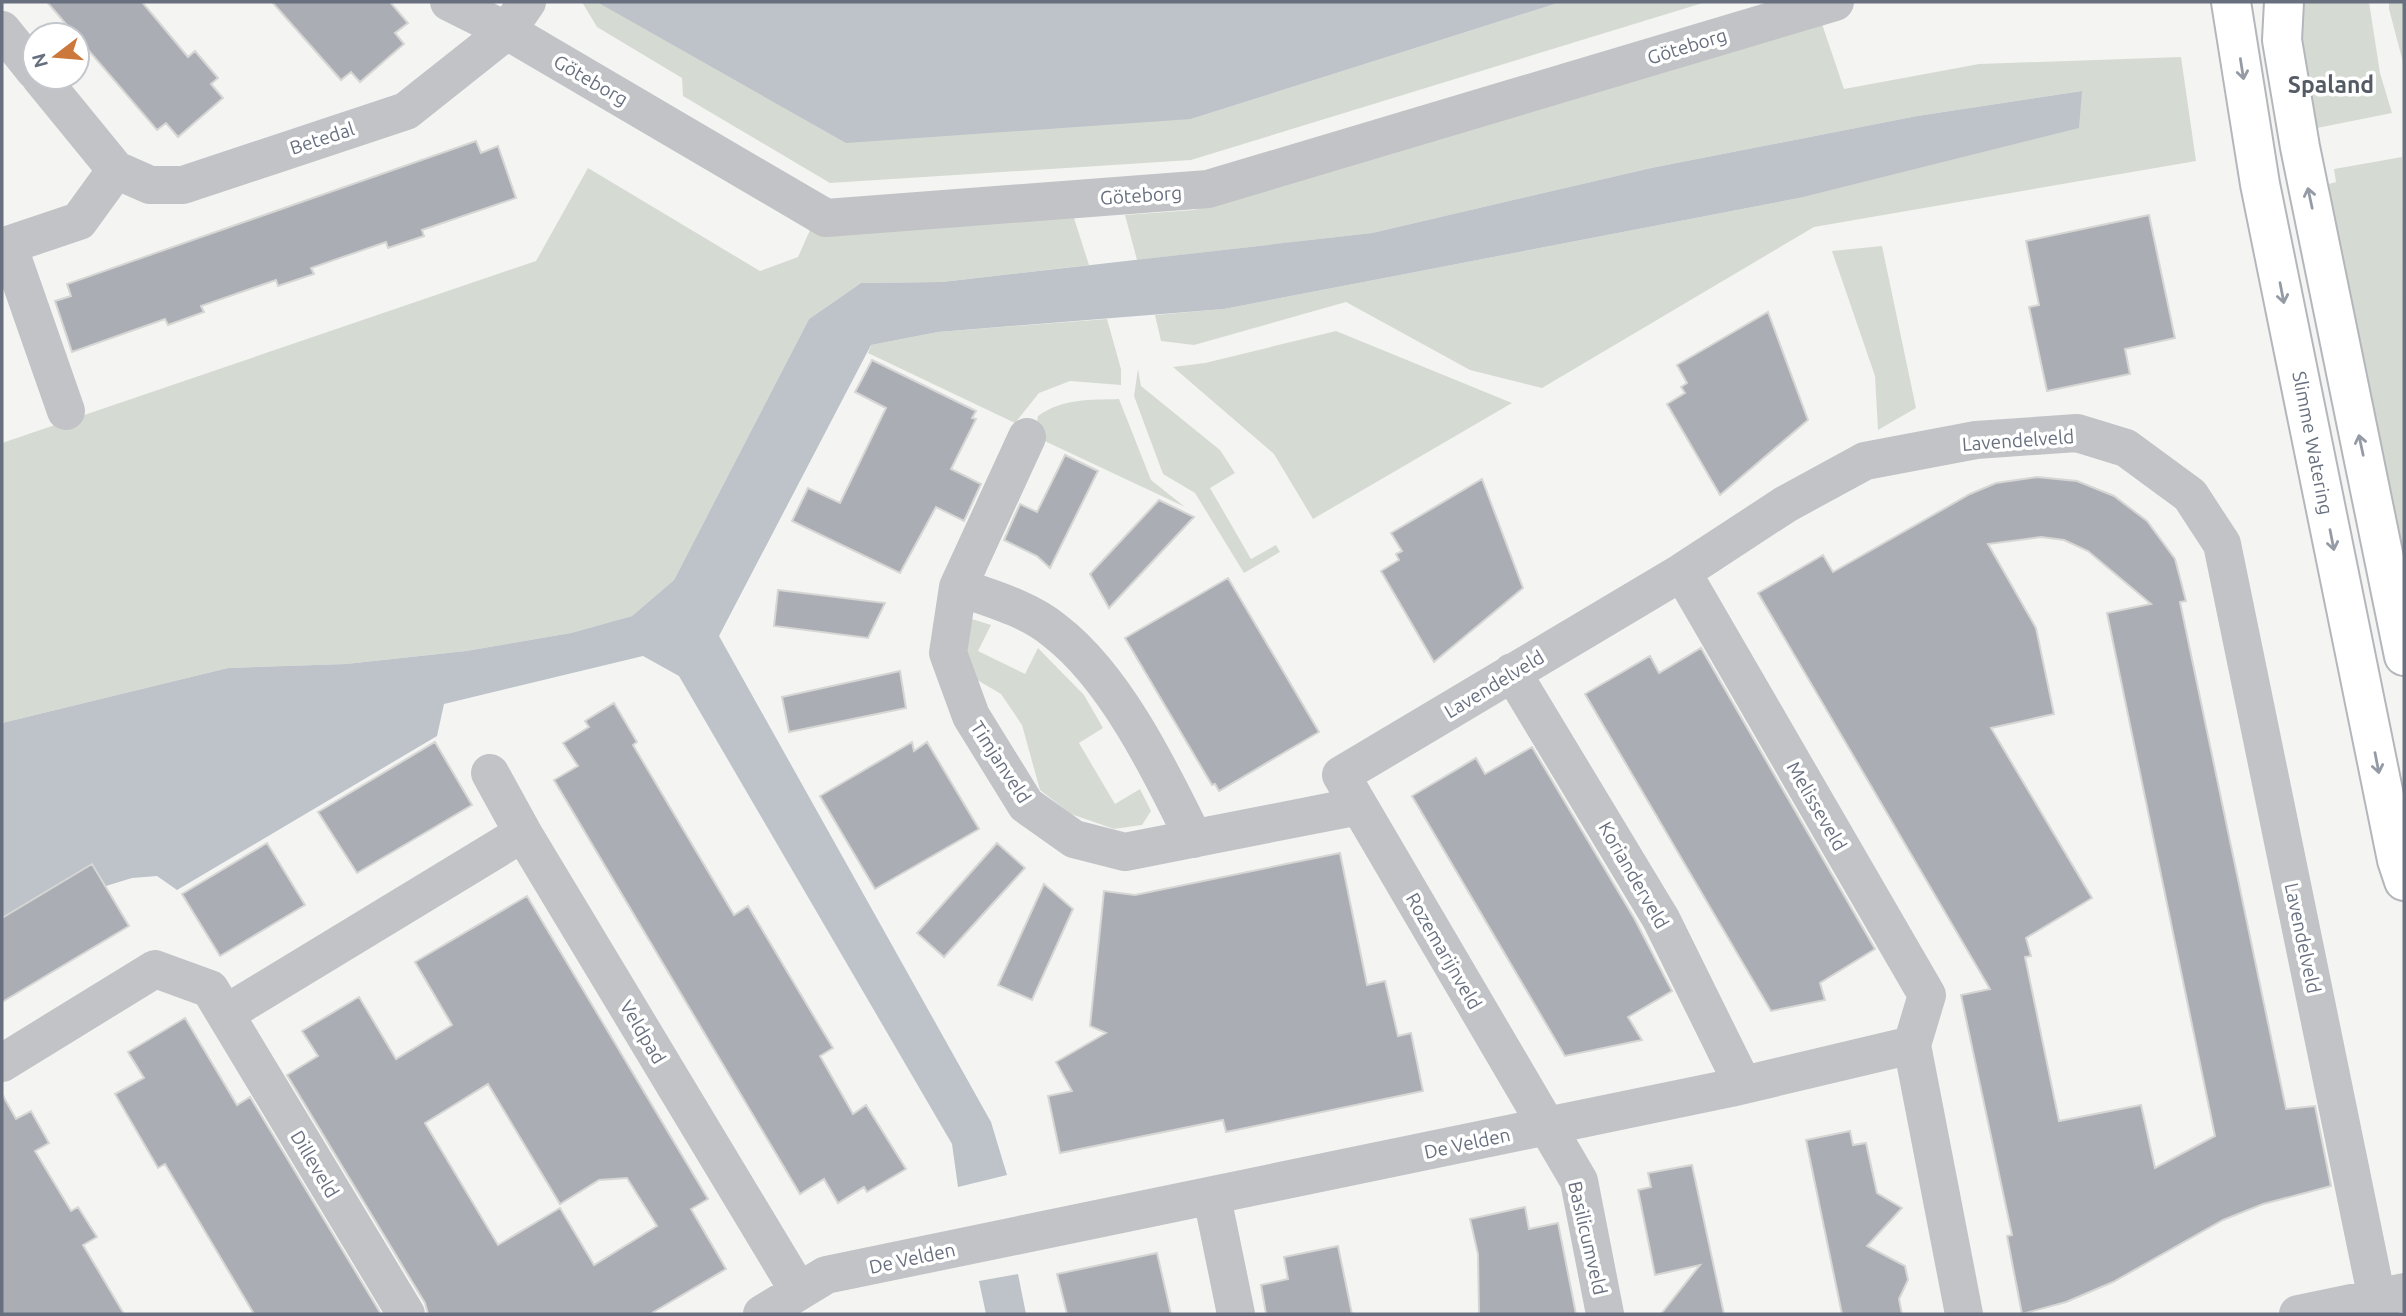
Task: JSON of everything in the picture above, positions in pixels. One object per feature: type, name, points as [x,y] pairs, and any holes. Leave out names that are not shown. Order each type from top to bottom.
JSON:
[{"type":"street","name":"Göteborg","points":[[449,2],[517,16],[826,218],[1208,190],[1835,2]]},
{"type":"street","name":"Slimme Watering","points":[[2231,2],[2260,184],[2396,860],[2404,881]]},
{"type":"street","points":[[2284,2],[2282,40],[2300,147],[2404,656]]},
{"type":"street","name":"Betedal","points":[[51,91],[116,170],[150,185],[183,184],[406,111],[517,16]]},
{"type":"street","points":[[2,30],[21,54]]},
{"type":"street","points":[[66,411],[5,246],[79,221],[116,170]]},
{"type":"street","name":"Lavendelveld","points":[[1350,790],[1512,673],[1682,572],[1786,504],[1865,461],[1976,440],[2077,433],[2126,448],[2190,495],[2222,544],[2387,1301]]},
{"type":"street","name":"Timjanveld","points":[[1027,437],[958,587],[948,653],[971,716],[1026,806],[1074,839],[1125,852],[1194,839],[1350,790]]},
{"type":"street","name":"Melisseveld","points":[[1682,572],[1927,995],[1912,1045]]},
{"type":"street","points":[[958,587],[999,601],[1055,630],[1103,681],[1160,769],[1194,839]]},
{"type":"street","name":"Korianderveld","points":[[1512,673],[1661,919],[1743,1085]]},
{"type":"street","name":"Veldpad","points":[[490,773],[780,1306]]},
{"type":"street","name":"Rozemarijnveld","points":[[1350,790],[1547,1126]]},
{"type":"street","points":[[225,1014],[523,833]]},
{"type":"street","name":"Dilleveld","points":[[2,1063],[155,969],[210,989],[406,1314]]},
{"type":"street","points":[[1912,1045],[1964,1314]]},
{"type":"street","name":"De Velden","points":[[780,1306],[826,1275],[1743,1085],[1912,1045]]},
{"type":"street","name":"Basilicumveld","points":[[1547,1126],[1579,1181],[1605,1314]]},
{"type":"street","points":[[1212,1196],[1236,1314]]},
{"type":"street","points":[[2298,1314],[2387,1301]]},
{"type":"shaded area","points":[[582,2],[597,2],[1191,119],[1561,2],[1706,2],[1191,160],[830,183],[683,96],[682,78],[597,27]]},
{"type":"shaded area","points":[[597,2],[1561,2],[1191,119],[846,143]]},
{"type":"shaded area","points":[[2301,2],[2369,2],[2380,73],[2392,113],[2312,129],[2300,40]]},
{"type":"shaded area","points":[[2389,2],[2404,2],[2404,66],[2389,9]]},
{"type":"shaded area","points":[[1821,21],[1844,89],[1979,64],[2181,57],[2196,161],[1814,227],[1542,388],[1470,370],[1346,302],[1194,345],[1161,341],[1155,315],[1224,309],[1799,198],[2082,91],[1917,116],[1651,168],[1372,233],[1137,260],[1125,215],[1194,210]]},
{"type":"shaded area","points":[[2082,91],[2079,128],[1799,198],[1224,309],[938,332],[871,345],[719,636],[991,1122],[1007,1175],[958,1187],[952,1144],[679,676],[643,656],[444,704],[437,736],[177,890],[157,876],[132,878],[106,886],[92,864],[2,918],[2,723],[228,668],[346,664],[466,651],[571,633],[632,616],[674,580],[809,319],[861,283],[942,282],[1372,233],[1651,168],[1917,116]]},
{"type":"shaded area","points":[[2402,157],[2404,589],[2321,186],[2336,182],[2334,169]]},
{"type":"shaded area","points":[[588,168],[760,271],[798,257],[810,230],[1074,218],[1089,265],[942,282],[861,283],[809,319],[674,580],[632,616],[571,633],[466,651],[346,664],[228,668],[2,723],[2,443],[536,261]]},
{"type":"shaded area","points":[[1882,246],[1916,408],[1878,430],[1875,376],[1832,251]]},
{"type":"shaded area","points":[[1107,319],[1121,369],[1121,385],[1070,381],[1039,393],[1015,423],[868,353],[871,345],[938,332]]},
{"type":"shaded area","points":[[1336,331],[1512,403],[1313,519],[1274,454],[1173,367],[1205,363]]},
{"type":"shaded area","points":[[1138,369],[1141,386],[1220,450],[1235,473],[1210,488],[1251,559],[1276,545],[1280,552],[1244,573],[1195,493],[1163,474],[1134,396]]},
{"type":"shaded area","points":[[1119,399],[1151,480],[1185,507],[1034,436],[1038,416],[1047,410],[1077,401]]},
{"type":"shaded area","points":[[972,619],[991,625],[978,651],[1025,674],[1038,648],[1084,695],[1103,728],[1079,743],[1115,804],[1140,789],[1151,811],[1142,825],[1114,829],[1071,814],[1040,790],[1022,725],[1001,694],[967,674],[960,629]]},
{"type":"shaded area","points":[[1018,1274],[1026,1314],[986,1314],[979,1281]]},
{"type":"building","points":[[47,2],[142,2],[188,57],[195,51],[218,78],[211,84],[223,98],[178,137],[166,123],[157,130],[91,53],[91,21],[63,21]]},
{"type":"building","points":[[272,2],[390,2],[408,23],[395,33],[404,44],[360,82],[351,72],[341,80]]},
{"type":"building","points":[[476,141],[481,153],[498,146],[516,198],[422,230],[424,236],[388,248],[386,242],[311,268],[314,274],[278,286],[276,280],[201,306],[204,312],[168,325],[165,319],[72,352],[55,301],[71,296],[67,284]]},
{"type":"building","points":[[2149,215],[2175,338],[2125,349],[2130,374],[2047,391],[2029,307],[2039,305],[2026,241]]},
{"type":"building","points":[[1768,312],[1808,420],[1720,495],[1667,404],[1685,393],[1681,387],[1687,383],[1677,365]]},
{"type":"building","points":[[872,360],[976,411],[972,418],[976,419],[951,469],[981,484],[964,521],[936,507],[900,573],[792,521],[808,488],[840,503],[886,408],[855,392]]},
{"type":"building","points":[[1065,455],[1098,471],[1050,568],[1037,556],[1004,540],[1020,504],[1037,512]]},
{"type":"building","points":[[2037,477],[2077,481],[2114,496],[2147,521],[2175,559],[2186,601],[2180,602],[2286,1109],[2315,1106],[2331,1186],[2263,1204],[2223,1220],[2113,1282],[2066,1302],[2022,1314],[2007,1236],[2012,1235],[1961,995],[1990,989],[1758,593],[1823,555],[1833,572],[1970,494],[1996,483]],"holes":[[[2041,537],[2064,540],[2088,551],[2151,604],[2107,613],[2215,1136],[2155,1168],[2141,1105],[2059,1121],[2025,957],[2031,956],[2026,938],[2092,898],[1991,728],[2054,714],[2036,628],[1988,544]]]},
{"type":"building","points":[[1482,479],[1523,588],[1434,662],[1381,571],[1399,560],[1396,554],[1402,551],[1391,533]]},
{"type":"building","points":[[1159,500],[1194,517],[1109,608],[1090,574]]},
{"type":"building","points":[[1228,578],[1319,732],[1219,791],[1215,784],[1212,785],[1125,638]]},
{"type":"building","points":[[778,590],[885,603],[868,638],[774,626]]},
{"type":"building","points":[[1701,648],[1875,949],[1820,983],[1825,1000],[1771,1011],[1585,694],[1650,656],[1659,673]]},
{"type":"building","points":[[900,671],[906,708],[789,732],[782,697]]},
{"type":"building","points":[[614,703],[637,742],[633,745],[734,915],[748,906],[833,1048],[820,1056],[853,1114],[866,1105],[906,1169],[867,1192],[864,1187],[838,1203],[824,1179],[800,1194],[554,780],[578,766],[563,743],[589,727],[585,721]]},
{"type":"building","points":[[435,742],[472,805],[357,873],[318,812]]},
{"type":"building","points":[[912,742],[914,751],[927,742],[979,829],[875,889],[820,796]]},
{"type":"building","points":[[1532,747],[1634,918],[1672,991],[1628,1017],[1642,1040],[1565,1056],[1412,796],[1476,758],[1485,774]]},
{"type":"building","points":[[267,843],[305,905],[220,956],[182,894]]},
{"type":"building","points":[[997,843],[1025,868],[944,957],[917,933]]},
{"type":"building","points":[[1340,853],[1367,985],[1385,981],[1398,1036],[1411,1033],[1423,1091],[1226,1132],[1223,1120],[1060,1153],[1048,1096],[1072,1091],[1056,1062],[1106,1033],[1090,1026],[1104,891],[1135,895]]},
{"type":"building","points":[[92,864],[129,926],[2,1002],[2,918]]},
{"type":"building","points":[[1044,884],[1073,909],[1032,1000],[998,985]]},
{"type":"building","points":[[527,896],[708,1199],[691,1209],[726,1269],[650,1314],[428,1314],[425,1303],[287,1075],[318,1056],[302,1031],[359,997],[396,1059],[452,1025],[415,962]],"holes":[[[488,1084],[560,1204],[599,1180],[627,1178],[657,1226],[594,1265],[560,1208],[498,1245],[425,1123]]]},
{"type":"building","points":[[185,1018],[237,1105],[250,1097],[381,1314],[254,1314],[165,1164],[158,1168],[115,1094],[144,1078],[128,1052]]},
{"type":"building","points":[[2,1094],[16,1119],[31,1111],[49,1143],[35,1151],[71,1211],[78,1207],[97,1237],[83,1245],[124,1314],[2,1314]]},
{"type":"building","points":[[1850,1131],[1853,1145],[1866,1143],[1877,1193],[1902,1208],[1867,1246],[1905,1266],[1908,1280],[1899,1299],[1902,1314],[1842,1314],[1806,1140]]},
{"type":"building","points":[[1692,1165],[1724,1314],[1661,1314],[1700,1265],[1655,1275],[1638,1190],[1651,1187],[1648,1173]]},
{"type":"building","points":[[1525,1207],[1529,1229],[1558,1223],[1576,1314],[1479,1314],[1478,1254],[1470,1219]]},
{"type":"building","points":[[1338,1246],[1352,1314],[1266,1314],[1261,1285],[1288,1279],[1284,1257]]},
{"type":"building","points":[[1157,1253],[1171,1314],[1067,1314],[1057,1274]]},
{"type":"district","name":"Spaland","points":[[2331,85]]}]
